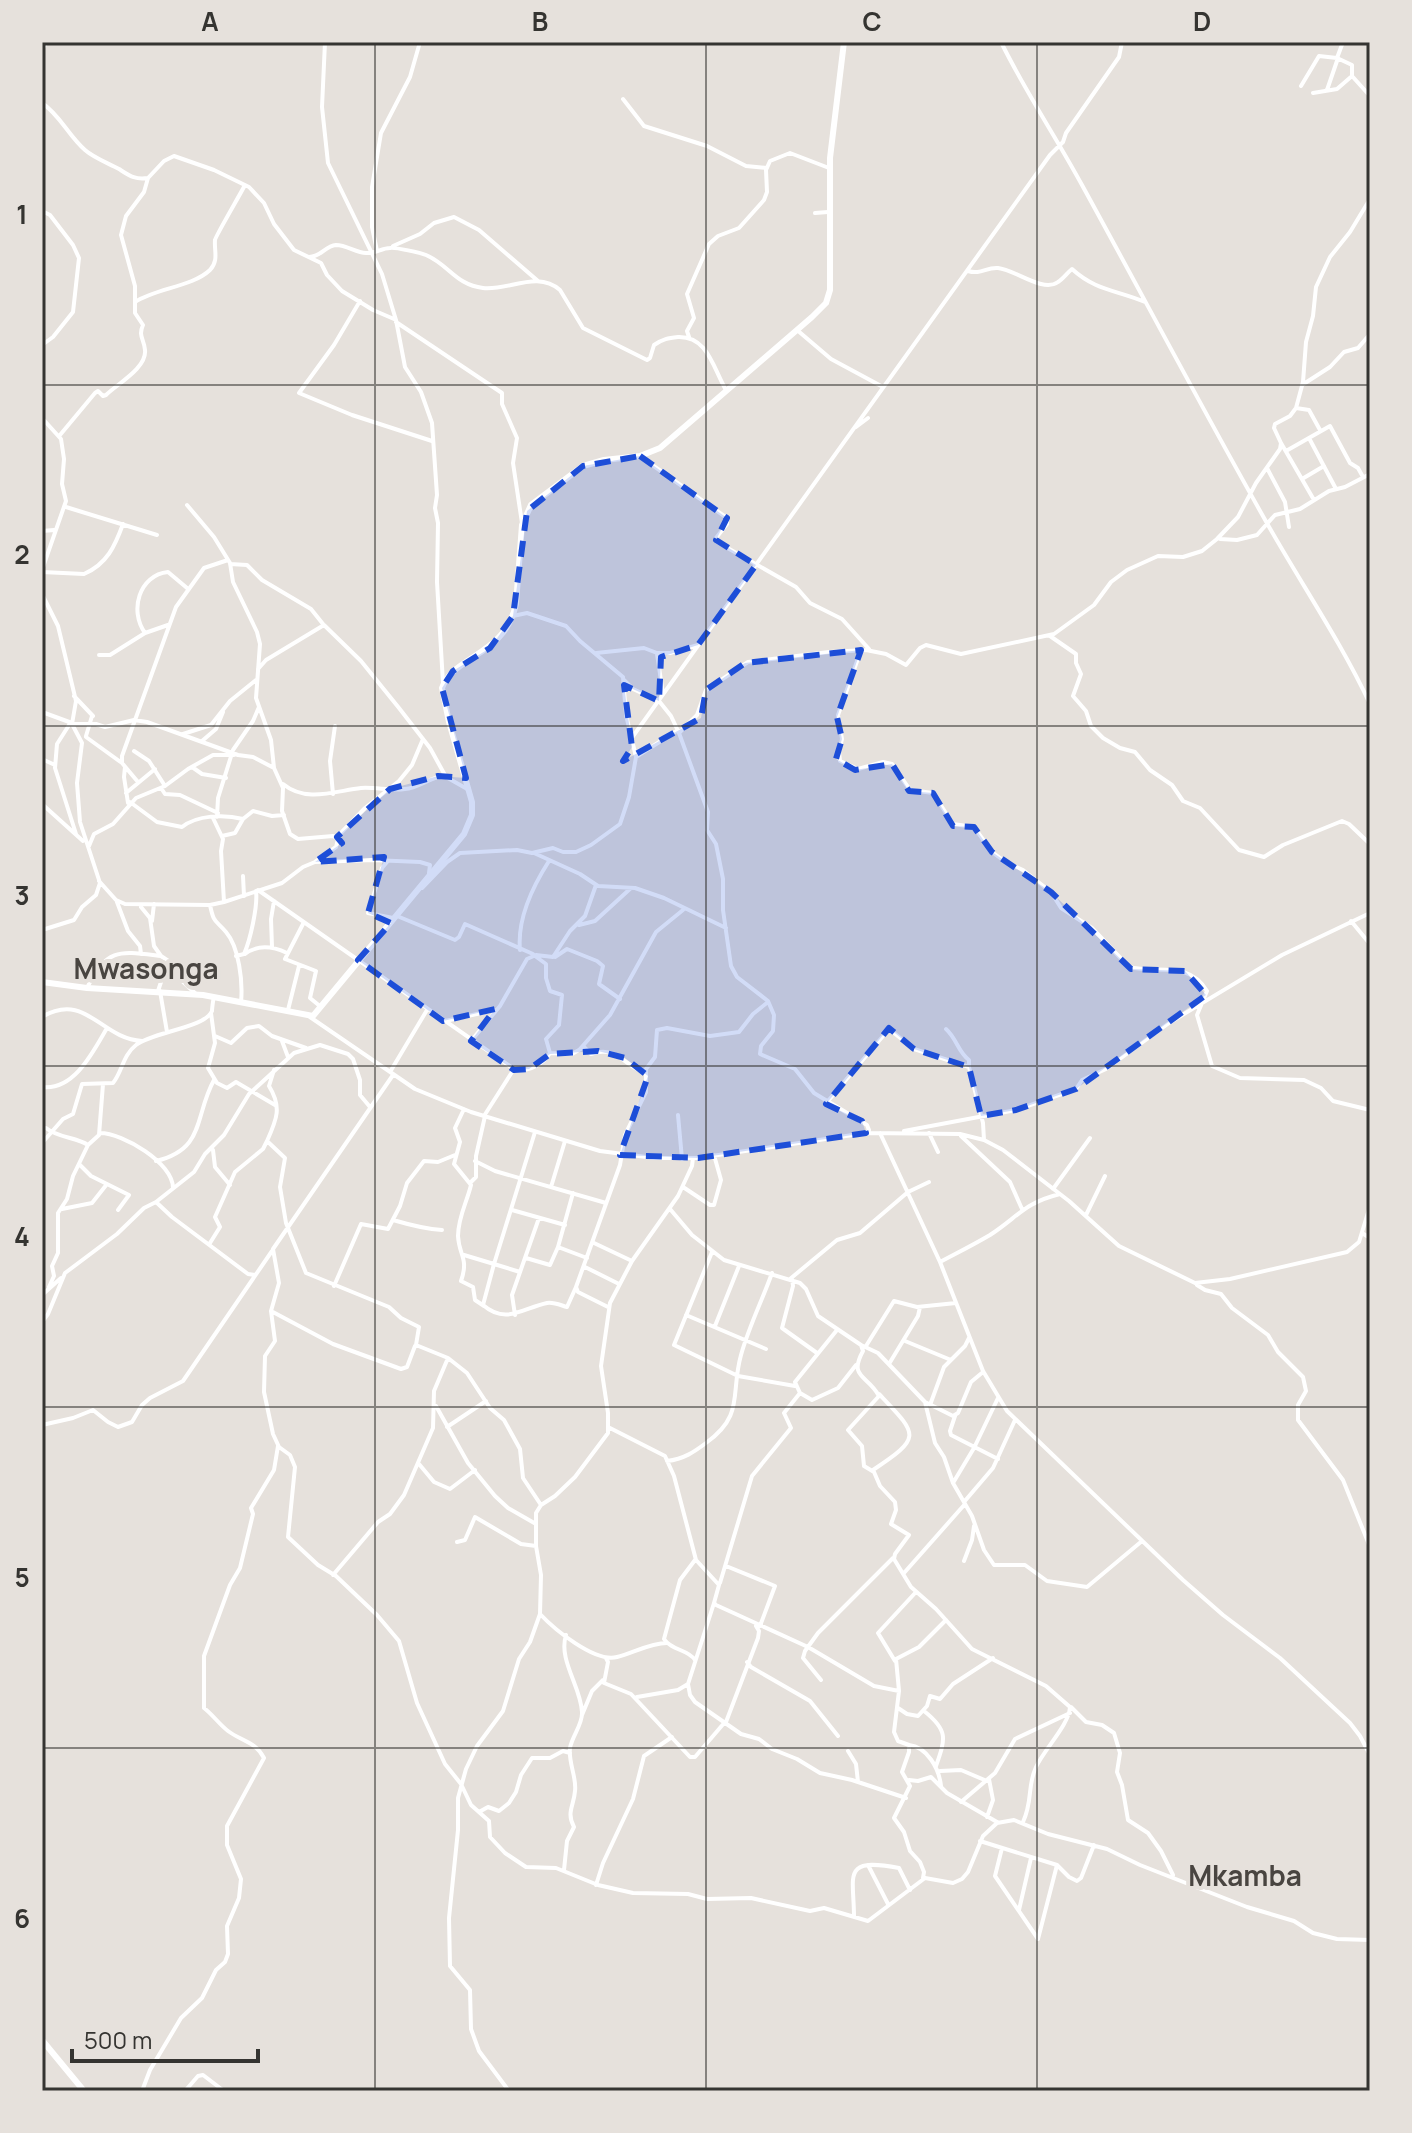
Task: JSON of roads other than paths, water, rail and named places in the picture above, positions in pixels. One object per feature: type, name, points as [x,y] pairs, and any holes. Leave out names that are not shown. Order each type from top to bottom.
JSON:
[{"type":"street","points":[[42,49],[47,42]]},
{"type":"street","points":[[325,42],[322,107],[328,163],[375,252]]},
{"type":"street","points":[[420,42],[410,77],[380,137],[372,187],[372,227],[375,252],[396,321],[405,367],[421,392],[431,418],[437,495],[437,582],[443,700],[473,810],[466,831],[420,890]]},
{"type":"street","points":[[522,525],[531,505],[583,466],[640,456],[669,441],[823,307],[829,296],[829,168],[844,42]]},
{"type":"street","points":[[1001,42],[1178,366],[1348,660],[1370,704]]},
{"type":"street","points":[[631,739],[1059,146],[1119,57],[1122,42]]},
{"type":"street","points":[[1327,91],[1343,42]]},
{"type":"street","points":[[1301,86],[1319,56],[1338,58],[1352,65],[1352,76],[1370,96]]},
{"type":"street","points":[[1313,93],[1340,87],[1352,76]]},
{"type":"street","points":[[623,99],[644,126],[707,146],[746,166],[767,168]]},
{"type":"street","points":[[42,103],[52,110],[58,121],[88,152],[130,177],[148,178]]},
{"type":"street","points":[[689,337],[687,331],[694,318],[686,298],[693,279],[713,240],[739,228],[764,200],[767,168],[772,159],[790,153],[829,168]]},
{"type":"street","points":[[60,435],[95,393],[98,391],[105,395],[143,360],[145,349],[140,335],[143,325],[135,315],[135,286],[122,242],[122,228],[129,211],[144,192],[148,178],[164,161],[174,156],[245,185],[262,200],[274,224],[294,250],[322,265],[338,288],[396,321],[502,393],[502,404],[517,438],[513,463],[522,525],[516,604],[513,616],[490,648],[453,671],[443,684]]},
{"type":"street","points":[[135,302],[149,293],[169,289],[211,269],[216,258],[215,237],[245,185]]},
{"type":"street","points":[[1314,500],[1274,426],[1296,408],[1313,316],[1314,291],[1330,257],[1370,199]]},
{"type":"street","points":[[42,211],[50,215],[79,258],[73,312],[53,337],[42,345]]},
{"type":"street","points":[[815,213],[828,212]]},
{"type":"street","points":[[309,257],[317,257],[329,247],[337,245],[366,253],[375,252],[420,234],[434,223],[455,217],[479,230],[538,281]]},
{"type":"street","points":[[391,247],[425,254],[469,286],[496,289],[538,281],[558,287],[585,330],[647,360],[653,346],[659,341],[689,337],[706,350],[727,392]]},
{"type":"street","points":[[968,271],[978,274],[992,268],[1007,270],[1042,285],[1057,283],[1072,269],[1087,282],[1145,303]]},
{"type":"street","points":[[360,301],[334,345],[299,393],[352,415],[432,441]]},
{"type":"street","points":[[797,330],[824,354],[883,387]]},
{"type":"street","points":[[1302,385],[1326,370],[1344,352],[1358,348],[1370,334]]},
{"type":"street","points":[[1296,408],[1309,409],[1320,430]]},
{"type":"street","points":[[42,418],[60,435],[66,507],[54,530],[42,571],[90,572],[110,556],[123,524]]},
{"type":"street","points":[[854,428],[868,418]]},
{"type":"street","points":[[1286,451],[1320,430],[1331,427],[1350,463],[1359,469],[1363,477]]},
{"type":"street","points":[[1308,438],[1336,489]]},
{"type":"street","points":[[636,757],[678,732],[697,715],[706,690],[745,663],[795,655],[871,650],[906,665],[926,645],[961,654],[1050,636],[1094,605],[1111,582],[1127,570],[1158,556],[1183,557],[1202,551],[1217,539],[1238,517],[1281,443]]},
{"type":"street","points":[[640,456],[727,518],[716,541],[796,587],[810,603],[842,619],[871,650]]},
{"type":"street","points":[[1302,479],[1324,466]]},
{"type":"street","points":[[1267,468],[1283,496],[1289,527]]},
{"type":"street","points":[[1217,539],[1237,540],[1254,536],[1275,515],[1300,509],[1370,474]]},
{"type":"street","points":[[187,505],[214,537],[229,562],[233,582],[259,638],[256,698],[271,740],[274,768],[288,788],[301,793],[333,794],[360,789],[410,788],[438,776],[469,790]]},
{"type":"street","points":[[66,507],[157,535]]},
{"type":"street","points":[[42,531],[54,530]]},
{"type":"street","points":[[243,819],[228,815],[188,822],[183,827],[163,824],[130,803],[122,756],[168,625],[187,588],[204,568],[229,562],[247,565],[266,583],[311,609],[361,661],[423,739],[446,777]]},
{"type":"street","points":[[145,633],[138,621],[140,591],[145,583],[155,574],[168,572],[187,588]]},
{"type":"street","points":[[42,594],[58,626],[76,704],[72,723],[57,744],[55,765],[76,834]]},
{"type":"street","points":[[513,616],[527,613],[566,626],[620,672],[633,689],[659,701],[671,716],[707,809],[707,831],[717,848],[733,971],[768,1002],[774,1015],[774,1026],[761,1046],[760,1054],[795,1069],[810,1090],[878,1133],[940,1262],[983,1371],[998,1398],[1015,1420],[1142,1541],[1223,1615],[1280,1658],[1350,1723],[1370,1755]]},
{"type":"street","points":[[99,655],[115,653],[145,633],[168,625]]},
{"type":"street","points":[[257,671],[266,660],[324,625]]},
{"type":"street","points":[[1050,636],[1076,654],[1081,674],[1073,696],[1086,711],[1093,729],[1109,742],[1135,752],[1150,770],[1172,785],[1183,801],[1200,808],[1239,850],[1264,857],[1283,845],[1342,821],[1370,844]]},
{"type":"street","points":[[594,653],[639,648],[670,653],[698,645]]},
{"type":"street","points":[[861,650],[838,715],[842,739],[840,761],[858,769],[883,762],[892,764],[912,791],[933,793],[953,824],[974,827],[995,854],[1023,870],[1053,894],[1061,908],[1092,928],[1125,964],[1134,968],[1188,972],[1207,993],[1197,1015],[1210,1064],[1215,1069],[1245,1078],[1304,1080],[1321,1088],[1333,1101],[1370,1110]]},
{"type":"street","points":[[657,653],[663,694]]},
{"type":"street","points":[[532,853],[553,848],[565,853],[581,850],[619,825],[629,797],[636,757],[626,715],[624,679]]},
{"type":"street","points":[[182,734],[209,726],[233,698],[256,680]]},
{"type":"street","points":[[74,696],[99,725]]},
{"type":"street","points":[[224,902],[222,836],[216,816],[218,798],[234,754],[259,707]]},
{"type":"street","points":[[202,741],[216,729],[224,710]]},
{"type":"street","points":[[42,712],[72,723],[106,727],[134,720],[159,725],[234,754]]},
{"type":"street","points":[[82,754],[92,716]]},
{"type":"street","points":[[72,723],[82,741],[78,799],[85,842]]},
{"type":"street","points":[[333,794],[330,748],[335,726]]},
{"type":"street","points":[[86,737],[124,765],[138,782]]},
{"type":"street","points":[[116,900],[140,906],[210,905],[282,883],[336,847],[337,837],[412,765],[423,739]]},
{"type":"street","points":[[134,751],[155,769],[165,794],[180,795],[216,816]]},
{"type":"street","points":[[89,848],[94,834],[113,824],[130,803],[163,787],[213,755],[253,757],[274,768]]},
{"type":"street","points":[[42,759],[55,765]]},
{"type":"street","points":[[192,767],[202,774],[226,778]]},
{"type":"street","points":[[126,793],[155,769]]},
{"type":"street","points":[[280,779],[284,815],[295,838],[337,837]]},
{"type":"street","points":[[43,806],[89,848],[99,881],[116,900],[128,931],[140,946],[141,954]]},
{"type":"street","points":[[222,836],[235,833],[243,819],[254,811],[272,816],[284,815]]},
{"type":"street","points":[[310,1017],[420,890],[447,862],[463,852],[517,850],[532,853],[605,889],[631,888],[664,898],[726,928]]},
{"type":"street","points":[[389,860],[382,867],[368,913],[390,916],[455,940],[465,924],[535,955],[557,957],[567,949],[603,966],[599,984],[620,999]]},
{"type":"street","points":[[520,950],[521,928],[528,901],[549,861]]},
{"type":"street","points":[[315,862],[424,862],[430,865],[430,871],[415,889],[413,898]]},
{"type":"street","points":[[243,876],[244,896]]},
{"type":"street","points":[[43,929],[74,920],[82,907],[96,895],[99,881]]},
{"type":"street","points":[[553,957],[570,931],[587,914],[596,885]]},
{"type":"street","points":[[578,925],[595,921],[631,888]]},
{"type":"street","points":[[257,891],[514,1070],[529,1069],[546,1060],[550,1053],[546,1039],[559,1025],[562,998],[560,994],[550,991],[546,964],[535,955]]},
{"type":"street","points":[[244,954],[250,937],[257,891]]},
{"type":"street","points":[[272,947],[274,901]]},
{"type":"street","points":[[151,924],[154,904]]},
{"type":"street","points":[[210,905],[214,922],[228,935],[236,956],[242,979],[241,1002]]},
{"type":"street","points":[[140,906],[149,915],[152,941],[161,956],[176,966],[181,980],[196,994]]},
{"type":"street","points":[[550,1053],[572,1054],[603,1026],[656,932],[678,912],[686,910]]},
{"type":"street","points":[[901,1131],[1013,1111],[1076,1089],[1082,1080],[1106,1069],[1149,1037],[1282,955],[1370,913]]},
{"type":"street","points":[[1351,921],[1370,944]]},
{"type":"street","points":[[304,922],[287,953],[286,961],[317,972],[310,998],[321,1007]]},
{"type":"street","points":[[236,956],[253,948],[272,947],[287,953]]},
{"type":"street","points":[[87,988],[94,973],[110,956],[121,952],[161,956]]},
{"type":"street","points":[[471,1041],[497,1010],[525,962],[535,955]]},
{"type":"street","points":[[288,1010],[299,966]]},
{"type":"street","points":[[167,1032],[159,991],[163,976],[181,980]]},
{"type":"street","points":[[42,982],[87,988],[196,994],[288,1010],[310,1017],[415,1089],[485,1116],[620,1155],[682,1159],[866,1133],[960,1134],[984,1140],[1003,1150],[1060,1194],[1129,1252],[1205,1290],[1221,1294],[1232,1308],[1268,1335],[1278,1352],[1303,1377],[1306,1391],[1298,1405],[1298,1420],[1343,1480],[1370,1547]]},
{"type":"street","points":[[214,997],[211,1012],[214,1049],[208,1065],[214,1080],[225,1088],[234,1082],[276,1107]]},
{"type":"street","points":[[514,1070],[485,1116],[475,1161],[476,1176],[470,1183],[459,1230],[464,1255],[461,1282],[473,1287],[475,1300],[504,1315],[515,1315],[550,1302],[569,1306],[620,1165],[625,1135],[646,1092],[645,1072],[655,1057],[659,1029],[710,1036],[739,1032],[753,1014],[768,1002]]},
{"type":"street","points":[[42,1017],[57,1010],[75,1010],[126,1039],[145,1041]]},
{"type":"street","points":[[42,1425],[91,1410],[118,1427],[132,1422],[147,1401],[183,1381],[370,1107],[427,1010]]},
{"type":"street","points":[[443,1021],[497,1010]]},
{"type":"street","points":[[42,1143],[73,1114],[82,1084],[116,1081],[126,1057],[135,1046],[202,1020],[211,1012]]},
{"type":"street","points":[[215,1036],[231,1043],[247,1028],[257,1026],[272,1036],[306,1048]]},
{"type":"street","points":[[42,1087],[54,1088],[74,1078],[107,1028]]},
{"type":"street","points":[[828,1101],[889,1029],[914,1049],[969,1067]]},
{"type":"street","points":[[946,1029],[954,1036],[960,1053],[969,1060],[984,1140]]},
{"type":"street","points":[[281,1039],[288,1057]]},
{"type":"street","points":[[42,1295],[144,1208],[197,1169],[205,1154],[224,1135],[252,1091],[288,1057],[316,1045],[330,1047],[352,1058],[360,1080],[360,1095],[370,1107]]},
{"type":"street","points":[[580,1049],[585,1047],[591,1054],[599,1051],[619,1055],[638,1071],[645,1072]]},
{"type":"street","points":[[210,1243],[220,1227],[215,1217],[237,1170],[263,1149],[276,1117],[276,1097],[269,1086],[274,1070]]},
{"type":"street","points":[[156,1161],[178,1155],[187,1145],[198,1125],[214,1080]]},
{"type":"street","points":[[49,1287],[54,1276],[52,1266],[58,1256],[58,1214],[88,1145],[99,1134],[103,1084]]},
{"type":"street","points":[[464,1109],[455,1128],[460,1142],[455,1168],[470,1183]]},
{"type":"street","points":[[678,1115],[682,1159]]},
{"type":"street","points":[[44,1128],[59,1125]]},
{"type":"street","points":[[866,1133],[868,1126]]},
{"type":"street","points":[[44,1128],[88,1145]]},
{"type":"street","points":[[484,1306],[484,1297],[535,1132]]},
{"type":"street","points":[[929,1133],[938,1152]]},
{"type":"street","points":[[99,1134],[113,1134],[147,1151],[173,1179],[173,1188]]},
{"type":"street","points":[[960,1134],[1010,1182],[1022,1210]]},
{"type":"street","points":[[1053,1189],[1090,1138]]},
{"type":"street","points":[[267,1141],[285,1158],[280,1189],[287,1228],[306,1273],[389,1307],[401,1318],[419,1327],[416,1345],[407,1367],[401,1369],[333,1344],[271,1311]]},
{"type":"street","points":[[551,1187],[565,1141]]},
{"type":"street","points":[[214,1147],[215,1167],[230,1185]]},
{"type":"street","points":[[334,1286],[361,1224],[386,1230],[407,1183],[424,1161],[441,1162],[457,1154]]},
{"type":"street","points":[[683,1187],[714,1205],[721,1180],[714,1155]]},
{"type":"street","points":[[509,2091],[479,2051],[470,2027],[470,1990],[450,1966],[449,1918],[458,1798],[477,1746],[503,1711],[519,1659],[540,1614],[541,1575],[536,1546],[536,1513],[541,1505],[575,1477],[599,1447],[608,1427],[601,1366],[608,1307],[632,1261],[683,1187],[693,1158]]},
{"type":"street","points":[[475,1161],[495,1171],[606,1203]]},
{"type":"street","points":[[79,1164],[91,1176],[129,1195],[118,1210]]},
{"type":"street","points":[[1086,1215],[1105,1176]]},
{"type":"street","points":[[791,1279],[837,1240],[864,1230],[908,1192],[929,1182]]},
{"type":"street","points":[[62,1209],[92,1203],[107,1184]]},
{"type":"street","points":[[526,1258],[549,1265],[558,1247],[573,1193]]},
{"type":"street","points":[[940,1262],[968,1249],[1043,1197],[1060,1194]]},
{"type":"street","points":[[156,1202],[248,1274],[255,1275]]},
{"type":"street","points":[[1195,1283],[1213,1282],[1339,1255],[1354,1248],[1370,1206]]},
{"type":"street","points":[[670,1209],[687,1230],[712,1252],[739,1266],[791,1279],[806,1289],[818,1316],[875,1350],[927,1403],[955,1416]]},
{"type":"street","points":[[512,1210],[565,1225]]},
{"type":"street","points":[[515,1315],[512,1295],[539,1218]]},
{"type":"street","points":[[393,1220],[416,1228],[442,1230]]},
{"type":"street","points":[[1362,1233],[1370,1238]]},
{"type":"street","points":[[593,1242],[632,1261]]},
{"type":"street","points":[[558,1247],[587,1258]]},
{"type":"street","points":[[142,2091],[150,2070],[181,2018],[202,1998],[216,1970],[225,1963],[229,1953],[227,1926],[238,1899],[241,1879],[227,1847],[227,1826],[264,1758],[258,1748],[248,1740],[231,1734],[204,1708],[204,1656],[230,1585],[240,1568],[253,1514],[251,1508],[274,1470],[278,1445],[264,1388],[265,1356],[275,1341],[271,1311],[279,1283],[273,1249]]},
{"type":"street","points":[[712,1252],[674,1343],[676,1347],[738,1376],[795,1386],[812,1400],[838,1388],[856,1365],[864,1346],[894,1301],[920,1307],[956,1303]]},
{"type":"street","points":[[464,1255],[520,1272]]},
{"type":"street","points":[[584,1266],[619,1284]]},
{"type":"street","points":[[715,1326],[739,1266]]},
{"type":"street","points":[[667,1461],[684,1458],[724,1430],[731,1415],[746,1339],[772,1273]]},
{"type":"street","points":[[42,1322],[47,1317],[63,1277]]},
{"type":"street","points":[[791,1279],[793,1286],[782,1328],[818,1353]]},
{"type":"street","points":[[576,1287],[578,1292],[608,1307]]},
{"type":"street","points":[[889,1364],[920,1307]]},
{"type":"street","points":[[686,1315],[766,1349]]},
{"type":"street","points":[[795,1386],[796,1380],[837,1330]]},
{"type":"street","points":[[970,1336],[965,1346],[944,1367],[927,1403],[935,1443],[984,1550],[994,1565],[1025,1565],[1047,1581],[1087,1587],[1142,1541]]},
{"type":"street","points":[[904,1341],[951,1360]]},
{"type":"street","points":[[965,1346],[972,1343]]},
{"type":"street","points":[[416,1345],[448,1358],[467,1373],[490,1408],[504,1420],[520,1449],[523,1478],[541,1505]]},
{"type":"street","points":[[333,1575],[378,1522],[394,1510],[419,1464],[433,1428],[436,1386],[448,1358]]},
{"type":"street","points":[[856,1365],[858,1373],[907,1423],[910,1436],[902,1452],[873,1471]]},
{"type":"street","points":[[983,1371],[971,1382],[950,1434],[998,1459]]},
{"type":"street","points":[[800,1393],[784,1413],[791,1424],[790,1430],[752,1476],[695,1660],[688,1684],[689,1692],[695,1702],[741,1734],[759,1739],[772,1749],[820,1773],[906,1798]]},
{"type":"street","points":[[821,1680],[803,1657],[808,1647],[894,1556],[909,1535],[892,1525],[895,1502],[880,1486],[873,1471],[864,1466],[862,1446],[848,1430],[879,1394]]},
{"type":"street","points":[[953,1483],[998,1398]]},
{"type":"street","points":[[447,1427],[486,1401]]},
{"type":"street","points":[[436,1406],[465,1458],[499,1502],[536,1524]]},
{"type":"street","points":[[904,1573],[990,1472],[1015,1420]]},
{"type":"street","points":[[608,1427],[665,1456],[674,1476],[696,1560],[719,1585]]},
{"type":"street","points":[[278,1445],[290,1455],[295,1467],[288,1537],[377,1615],[399,1641],[417,1703],[445,1764],[461,1784],[470,1804],[489,1821],[492,1839],[518,1864],[564,1870],[596,1885],[633,1893],[688,1894],[707,1899],[751,1898],[795,1909],[810,1911],[824,1908],[868,1921],[923,1878],[920,1862],[910,1851],[904,1832],[894,1818],[910,1786],[902,1772],[909,1745]]},
{"type":"street","points":[[419,1464],[434,1482],[450,1489],[476,1470]]},
{"type":"street","points":[[457,1542],[467,1537],[475,1517],[521,1544],[536,1546]]},
{"type":"street","points":[[964,1561],[974,1523]]},
{"type":"street","points":[[894,1556],[916,1592],[975,1651],[1046,1686],[1086,1722],[1102,1725],[1114,1733],[1120,1753],[1117,1772],[1128,1820],[1148,1833],[1174,1877]]},
{"type":"street","points":[[663,1642],[680,1580],[696,1560]]},
{"type":"street","points":[[603,1680],[606,1685],[635,1697],[693,1758],[726,1722],[775,1586],[726,1566]]},
{"type":"street","points":[[916,1592],[878,1632],[895,1661],[899,1691],[895,1738],[922,1748],[938,1769]]},
{"type":"street","points":[[714,1603],[759,1627],[808,1647],[868,1683],[899,1691]]},
{"type":"street","points":[[540,1614],[587,1652],[606,1658],[619,1657],[663,1642],[695,1660]]},
{"type":"street","points":[[895,1661],[897,1657],[919,1647],[946,1620]]},
{"type":"street","points":[[566,1635],[564,1654],[578,1686],[582,1715]]},
{"type":"street","points":[[564,1870],[567,1841],[573,1829],[569,1815],[576,1790],[570,1753],[592,1691],[603,1680],[608,1662],[606,1658]]},
{"type":"street","points":[[898,1708],[916,1717],[924,1711],[930,1696],[940,1699],[953,1684],[993,1658]]},
{"type":"street","points":[[748,1665],[810,1701],[838,1736]]},
{"type":"street","points":[[635,1697],[682,1689],[688,1684]]},
{"type":"street","points":[[682,1689],[689,1692]]},
{"type":"street","points":[[1023,1822],[1032,1801],[1030,1783],[1037,1765],[1070,1713],[1070,1707]]},
{"type":"street","points":[[924,1711],[943,1729],[938,1769],[942,1788]]},
{"type":"street","points":[[961,1802],[999,1768],[1015,1739],[1070,1713]]},
{"type":"street","points":[[596,1885],[633,1799],[644,1756],[672,1737]]},
{"type":"street","points":[[479,1812],[488,1807],[499,1811],[509,1803],[530,1760],[550,1758],[563,1751],[570,1753]]},
{"type":"street","points":[[848,1751],[856,1764],[858,1782]]},
{"type":"street","points":[[938,1769],[961,1770],[988,1780]]},
{"type":"street","points":[[907,1779],[918,1781],[930,1776],[961,1802],[997,1823]]},
{"type":"street","points":[[987,1817],[993,1800],[988,1780]]},
{"type":"street","points":[[923,1878],[953,1883],[962,1879],[968,1872],[980,1841],[997,1823],[1014,1820],[1048,1834],[1094,1845],[1247,1907],[1294,1921],[1317,1935],[1342,1940],[1370,1940]]},
{"type":"street","points":[[980,1841],[1057,1865],[1069,1877],[1079,1881],[1094,1845]]},
{"type":"street","points":[[1002,1848],[994,1873],[1038,1939],[1057,1865]]},
{"type":"street","points":[[1019,1910],[1031,1858]]},
{"type":"street","points":[[854,1917],[851,1886],[859,1868],[868,1865],[899,1868],[910,1890]]},
{"type":"street","points":[[868,1865],[888,1904]]},
{"type":"street","points":[[42,2040],[84,2091]]},
{"type":"street","points":[[185,2091],[198,2076],[208,2078],[219,2089]]},
{"type":"district","name":"Mwasonga","points":[[146,968]]},
{"type":"district","name":"Mkamba","points":[[1245,1875]]}]
